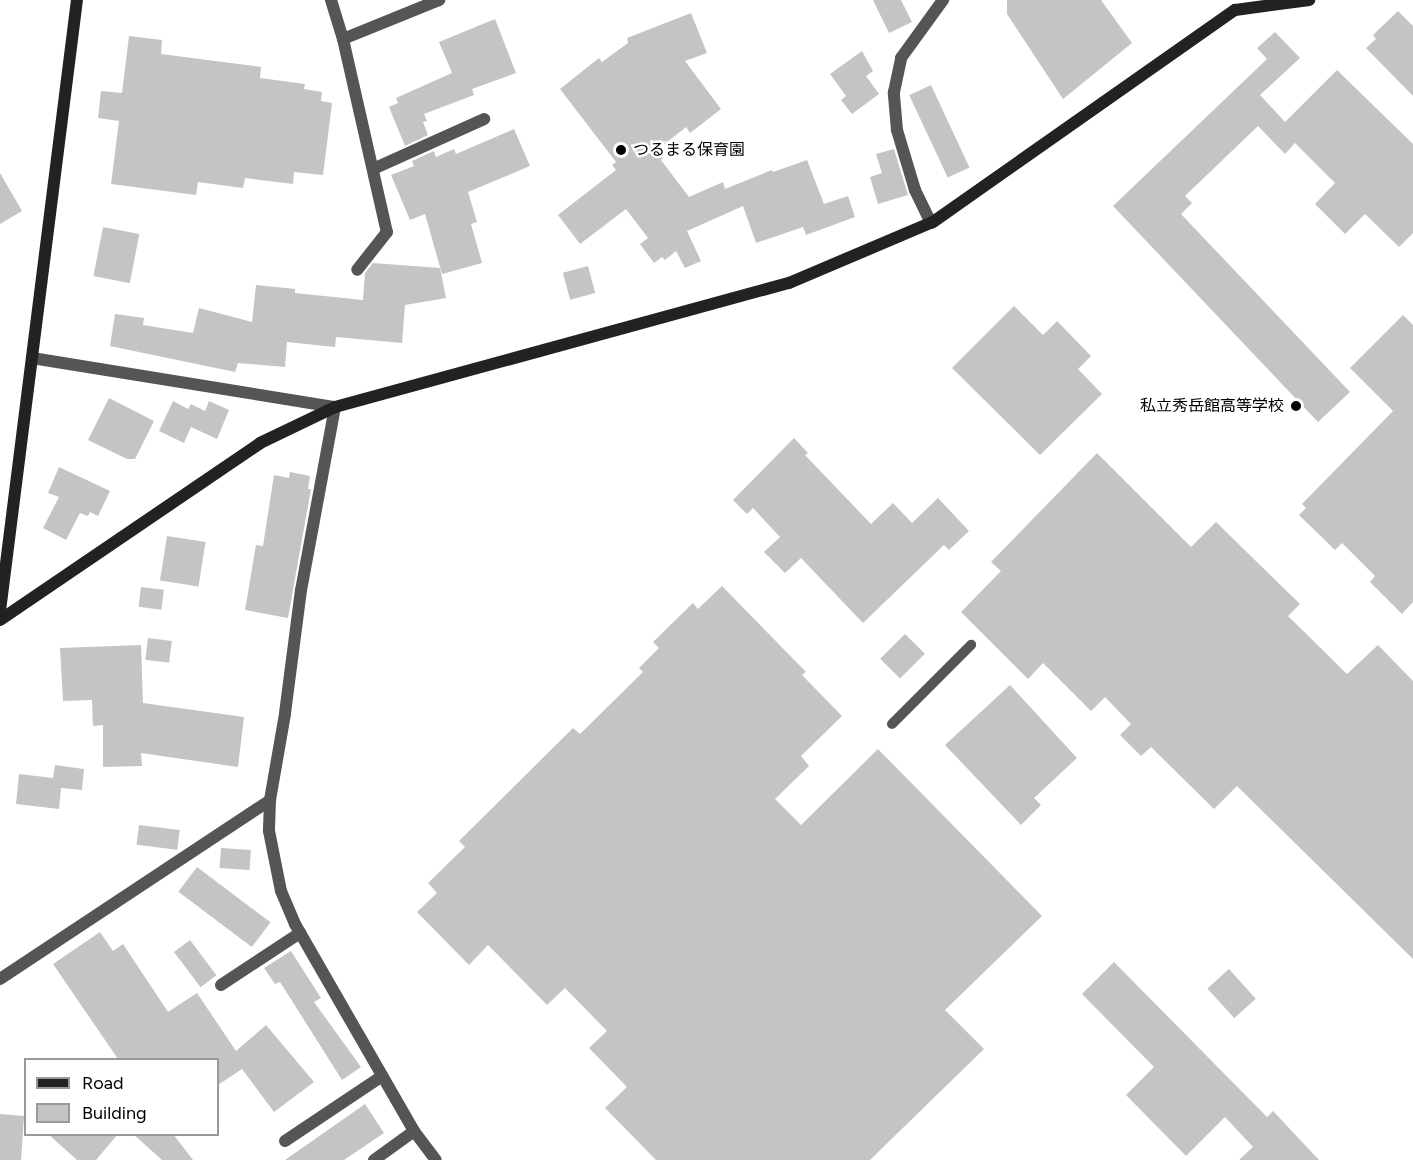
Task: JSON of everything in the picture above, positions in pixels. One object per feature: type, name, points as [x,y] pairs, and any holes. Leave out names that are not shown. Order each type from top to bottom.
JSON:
[{"type":"street","points":[[0,611],[77,0]]},
{"type":"street","points":[[331,0],[343,39],[387,232],[357,270]]},
{"type":"street","points":[[343,39],[439,0]]},
{"type":"street","points":[[0,620],[260,443],[335,407],[789,283],[931,223],[1237,5],[1309,0]]},
{"type":"street","points":[[931,223],[915,190],[897,130],[894,92],[902,58],[941,1]]},
{"type":"street","points":[[373,169],[484,119]]},
{"type":"street","points":[[32,358],[335,407]]},
{"type":"street","points":[[335,407],[301,590],[285,714],[270,800],[269,831],[280,891],[300,933],[414,1131],[436,1160]]},
{"type":"street","points":[[0,979],[270,800]]},
{"type":"street","points":[[221,985],[300,933]]},
{"type":"street","points":[[285,1141],[382,1076]]},
{"type":"street","points":[[374,1160],[414,1131]]},
{"type":"lane","points":[[892,724],[971,645]]},
{"type":"building","points":[[873,0],[901,0],[912,22],[889,33]]},
{"type":"building","points":[[1007,0],[1101,0],[1132,43],[1063,99],[1007,14]]},
{"type":"building","points":[[1398,11],[1413,26],[1413,96],[1366,48],[1376,39],[1373,35]]},
{"type":"building","points":[[691,13],[707,53],[685,61],[721,109],[690,133],[686,127],[657,150],[663,158],[661,160],[689,197],[723,182],[725,189],[772,170],[773,172],[807,160],[824,204],[848,196],[855,217],[806,235],[803,227],[756,243],[743,206],[687,231],[701,261],[685,268],[676,251],[665,260],[662,257],[654,263],[640,244],[648,238],[626,209],[580,244],[558,215],[616,170],[612,165],[616,162],[560,89],[599,58],[602,62],[628,43],[627,38]]},
{"type":"building","points":[[495,19],[516,73],[472,89],[474,95],[424,114],[427,121],[423,122],[428,135],[405,146],[389,107],[398,103],[396,98],[452,73],[439,42]]},
{"type":"building","points":[[1275,32],[1300,58],[1260,95],[1285,122],[1337,70],[1413,144],[1413,233],[1399,247],[1365,214],[1345,234],[1315,204],[1335,183],[1295,143],[1285,154],[1258,126],[1185,196],[1192,203],[1181,214],[1350,392],[1318,422],[1113,206],[1267,59],[1257,48]]},
{"type":"building","points":[[129,36],[162,40],[161,54],[261,67],[260,78],[305,84],[304,89],[322,92],[321,101],[332,103],[323,175],[294,172],[293,184],[245,178],[243,188],[198,182],[196,195],[111,184],[119,121],[98,118],[101,91],[122,93]]},
{"type":"building","points":[[862,51],[873,71],[866,76],[879,94],[852,114],[841,100],[846,96],[830,74]]},
{"type":"building","points":[[931,85],[969,167],[948,178],[909,95]]},
{"type":"building","points":[[514,129],[530,166],[468,192],[477,222],[471,224],[482,263],[442,274],[425,214],[410,220],[391,175],[414,166],[412,161],[434,151],[436,157],[454,149],[456,154]]},
{"type":"building","points":[[894,149],[908,195],[878,204],[870,177],[882,173],[876,154]]},
{"type":"building","points":[[0,173],[22,211],[0,224]]},
{"type":"building","points":[[103,227],[139,234],[130,283],[93,276]]},
{"type":"building","points":[[373,263],[440,268],[446,298],[405,305],[402,343],[336,337],[335,347],[287,342],[285,367],[238,363],[235,372],[110,346],[115,314],[144,318],[143,325],[193,333],[199,308],[252,322],[256,285],[295,289],[295,293],[363,300],[365,273]]},
{"type":"building","points":[[588,266],[595,293],[570,300],[563,273]]},
{"type":"building","points":[[1014,306],[1043,335],[1057,321],[1091,356],[1078,369],[1102,394],[1040,455],[952,368]]},
{"type":"building","points":[[1403,315],[1413,325],[1413,602],[1402,614],[1370,582],[1375,576],[1342,543],[1335,550],[1299,515],[1306,508],[1302,504],[1393,411],[1350,368]]},
{"type":"building","points":[[109,398],[154,421],[135,459],[127,459],[88,440]]},
{"type":"building","points":[[173,401],[188,409],[191,404],[205,411],[209,401],[229,410],[217,439],[191,427],[184,443],[159,431]]},
{"type":"building","points":[[794,438],[808,453],[805,455],[871,524],[893,503],[912,523],[938,498],[969,531],[949,550],[944,545],[863,623],[801,558],[785,573],[764,552],[780,537],[753,508],[747,514],[733,500]]},
{"type":"building","points":[[1097,453],[1191,547],[1216,522],[1300,604],[1288,616],[1347,674],[1378,645],[1413,681],[1413,959],[1237,786],[1214,809],[1151,747],[1141,756],[1120,735],[1131,724],[1105,697],[1091,711],[1043,663],[1028,679],[961,612],[1001,571],[991,562]]},
{"type":"building","points":[[59,467],[110,491],[98,516],[90,512],[88,516],[80,513],[66,540],[43,528],[59,497],[48,493]]},
{"type":"building","points":[[290,472],[310,476],[308,489],[311,489],[288,618],[245,610],[256,545],[263,546],[274,475],[289,478]]},
{"type":"building","points":[[167,536],[206,542],[198,587],[160,580]]},
{"type":"building","points":[[722,586],[806,672],[802,675],[842,716],[801,756],[809,766],[775,799],[801,825],[878,749],[1042,916],[945,1010],[984,1049],[870,1160],[656,1160],[605,1108],[627,1087],[589,1048],[607,1031],[565,988],[547,1005],[488,945],[469,965],[417,912],[437,893],[428,883],[465,847],[459,841],[573,728],[580,734],[643,672],[639,668],[659,648],[653,642],[693,603],[698,609]]},
{"type":"building","points":[[141,587],[164,590],[161,610],[139,607]]},
{"type":"building","points":[[905,634],[925,654],[900,679],[880,659]]},
{"type":"building","points":[[148,638],[172,641],[169,663],[145,660]]},
{"type":"building","points":[[141,645],[143,703],[244,717],[238,767],[141,753],[142,766],[103,767],[103,725],[93,726],[92,700],[63,701],[60,648]]},
{"type":"building","points":[[1010,685],[1077,758],[1034,798],[1041,805],[1021,825],[945,745]]},
{"type":"building","points":[[55,765],[84,769],[82,790],[61,788],[59,809],[16,804],[19,774],[53,778]]},
{"type":"building","points":[[139,825],[180,830],[177,850],[137,845]]},
{"type":"building","points":[[221,848],[251,850],[250,870],[220,868]]},
{"type":"building","points":[[197,867],[270,922],[252,947],[178,892]]},
{"type":"building","points":[[100,932],[113,951],[123,944],[168,1012],[197,993],[236,1051],[266,1025],[314,1082],[274,1112],[242,1069],[219,1084],[219,1058],[117,1058],[53,964]]},
{"type":"building","points":[[190,940],[216,975],[201,987],[174,952]]},
{"type":"building","points":[[291,951],[321,998],[314,1002],[361,1067],[342,1080],[280,982],[275,984],[264,968]]},
{"type":"building","points":[[1114,962],[1267,1117],[1273,1111],[1319,1160],[1239,1160],[1253,1147],[1225,1117],[1186,1156],[1126,1095],[1154,1067],[1082,994]]},
{"type":"building","points":[[1229,969],[1256,999],[1234,1018],[1207,988]]},
{"type":"building","points":[[365,1104],[384,1133],[344,1160],[285,1160]]},
{"type":"building","points":[[0,1114],[24,1116],[21,1160],[0,1160]]},
{"type":"building","points":[[50,1136],[116,1136],[96,1160],[77,1160]]},
{"type":"building","points":[[135,1136],[175,1136],[193,1160],[162,1160]]},
{"type":"place","name":"つるまる保育園","points":[[621,150]]},
{"type":"place","name":"私立秀岳館高等学校","points":[[1296,406]]}]
